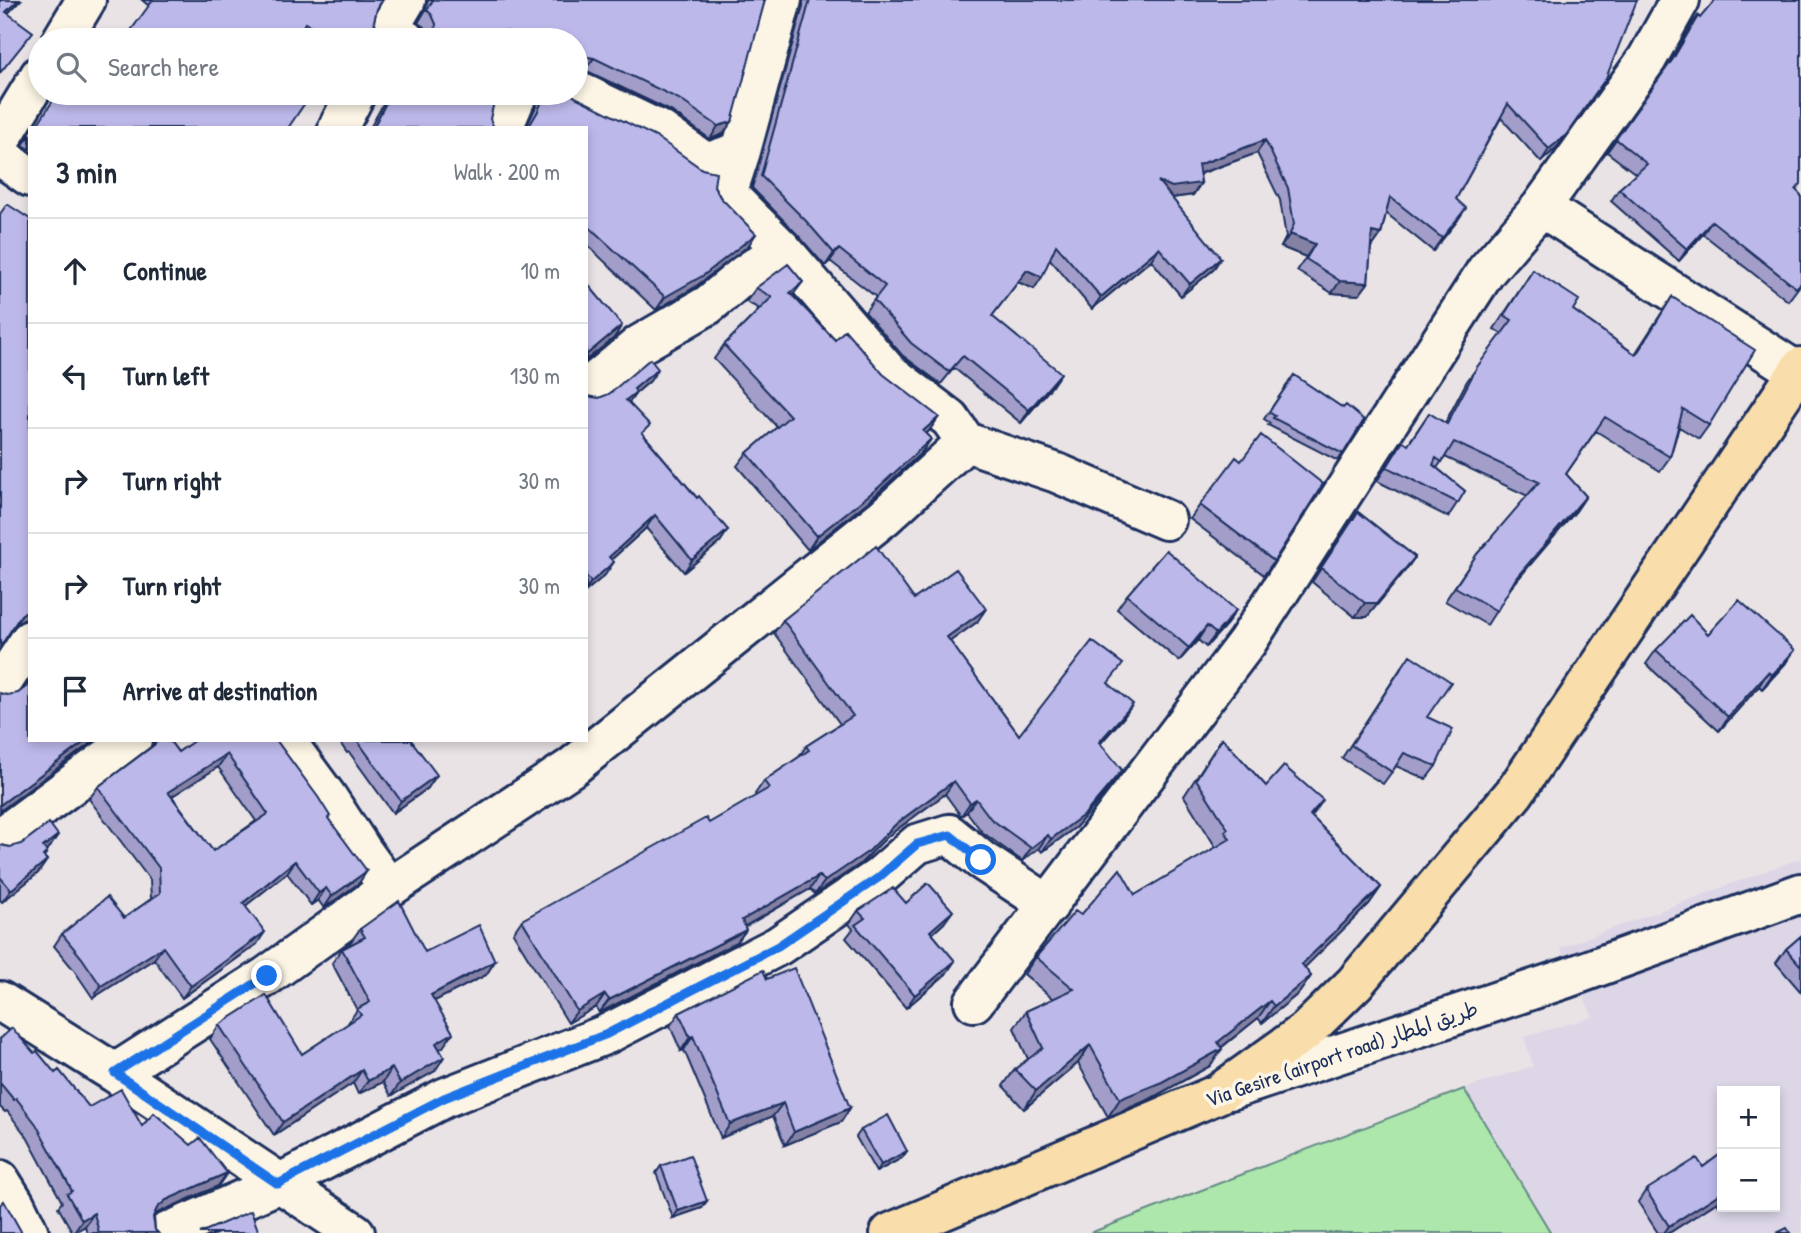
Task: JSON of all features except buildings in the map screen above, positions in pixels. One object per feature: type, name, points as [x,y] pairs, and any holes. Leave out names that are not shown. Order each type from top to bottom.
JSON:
[{"type":"main road","points":[[1218,1094],[1306,1031],[1355,983],[1515,792],[1799,370]]},
{"type":"main road","name":"Via Gesire (airport road) طريق المطار","points":[[890,1233],[1218,1094]]},
{"type":"street","points":[[69,28],[86,0]]},
{"type":"street","points":[[395,28],[406,0]]},
{"type":"street","points":[[782,0],[727,194],[782,249],[887,371],[950,419],[967,442],[1057,473],[1166,520]]},
{"type":"street","points":[[974,1002],[1247,642],[1486,271],[1541,207],[1647,59],[1680,0]]},
{"type":"street","points":[[0,141],[28,95]]},
{"type":"street","points":[[588,96],[661,131],[706,163],[741,151]]},
{"type":"street","points":[[339,126],[350,105]]},
{"type":"street","points":[[504,126],[513,105]]},
{"type":"street","points":[[0,156],[28,176]]},
{"type":"street","points":[[1541,207],[1799,370]]},
{"type":"street","points":[[588,387],[639,345],[708,305],[744,275],[782,249]]},
{"type":"street","points":[[115,1073],[267,976],[389,888],[572,767],[884,517],[967,442]]},
{"type":"street","points":[[0,686],[28,643]]},
{"type":"street","points":[[0,838],[129,742]]},
{"type":"street","points":[[286,742],[389,888]]},
{"type":"street","points":[[166,1233],[278,1184],[444,1098],[607,1034],[778,946],[878,878],[917,844],[950,835],[981,860],[1049,905]]},
{"type":"street","name":"Via Gesire (airport road) طريق المطار","points":[[1218,1094],[1567,978],[1801,893]]},
{"type":"street","points":[[0,1001],[115,1073],[355,1233]]},
{"type":"street","points":[[0,1180],[29,1233]]},
{"type":"shaded area","points":[[1801,858],[1801,1233],[1551,1233],[1464,1089],[1533,1066],[1524,1037],[1593,1017],[1560,948]]},
{"type":"green space","points":[[1464,1089],[1551,1233],[1090,1233]]},
{"type":"route","points":[[267,976],[115,1073],[278,1184],[444,1098],[607,1034],[778,946],[878,878],[917,844],[950,835],[981,860]]}]
